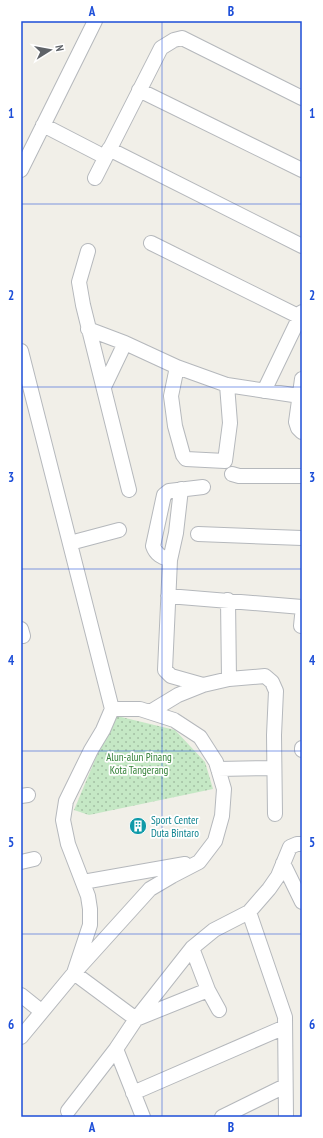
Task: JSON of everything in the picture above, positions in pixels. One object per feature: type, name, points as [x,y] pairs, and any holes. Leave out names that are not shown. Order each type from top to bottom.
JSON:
[{"type":"street","points":[[21,170],[95,21]]},
{"type":"street","points":[[95,178],[161,48],[174,40],[182,38],[302,98]]},
{"type":"street","points":[[139,90],[302,170]]},
{"type":"street","points":[[43,125],[107,153],[302,246]]},
{"type":"street","points":[[151,243],[301,315],[264,391]]},
{"type":"street","points":[[88,251],[79,282],[88,329],[129,490]]},
{"type":"street","points":[[88,329],[124,343],[177,367],[227,385],[300,396]]},
{"type":"street","points":[[104,387],[124,343]]},
{"type":"street","points":[[21,351],[112,709],[103,730],[91,750],[66,801],[63,820],[68,844],[88,896],[90,909],[90,925],[74,973]]},
{"type":"street","points":[[177,367],[171,396],[171,404],[175,426],[183,455],[186,459],[225,462],[230,423],[227,385]]},
{"type":"street","points":[[302,379],[296,422],[298,428],[302,432]]},
{"type":"street","points":[[232,474],[239,476],[302,476]]},
{"type":"street","points":[[170,560],[154,551],[153,546],[164,496],[169,490],[203,487]]},
{"type":"street","points":[[181,489],[176,533],[170,560],[165,670],[171,676],[203,685]]},
{"type":"street","points":[[70,543],[119,530]]},
{"type":"street","points":[[198,534],[302,538]]},
{"type":"street","points":[[168,596],[302,607]]},
{"type":"street","points":[[228,600],[229,679]]},
{"type":"street","points":[[150,712],[178,695],[203,685],[229,679],[265,676],[272,682],[276,691],[274,735],[275,814]]},
{"type":"street","points":[[21,1037],[74,973],[150,889],[199,862],[214,841],[222,816],[224,789],[216,762],[200,737],[174,720],[150,712],[140,709],[112,709]]},
{"type":"street","points":[[218,769],[274,768]]},
{"type":"street","points":[[68,1111],[116,1049],[136,1019],[192,948],[214,930],[249,912],[278,876],[290,847],[297,844],[302,844]]},
{"type":"street","points":[[83,882],[199,862]]},
{"type":"street","points":[[284,863],[302,902]]},
{"type":"street","points":[[249,912],[283,1010],[285,1027],[286,1117]]},
{"type":"street","points":[[192,948],[208,990],[219,1010]]},
{"type":"street","points":[[74,973],[136,1019]]},
{"type":"street","points":[[136,1019],[208,990]]},
{"type":"street","points":[[21,995],[41,1011]]},
{"type":"street","points":[[133,1093],[285,1027]]},
{"type":"street","points":[[116,1049],[133,1093],[137,1114]]},
{"type":"street","points":[[222,1117],[286,1086]]},
{"type":"green space","name":"Alun-alun Pinang Kota Tangerang","points":[[117,716],[175,730],[205,762],[213,789],[89,815],[74,810],[100,748]]},
{"type":"place","name":"Sport Center Duta Bintaro","points":[[138,826]]}]
